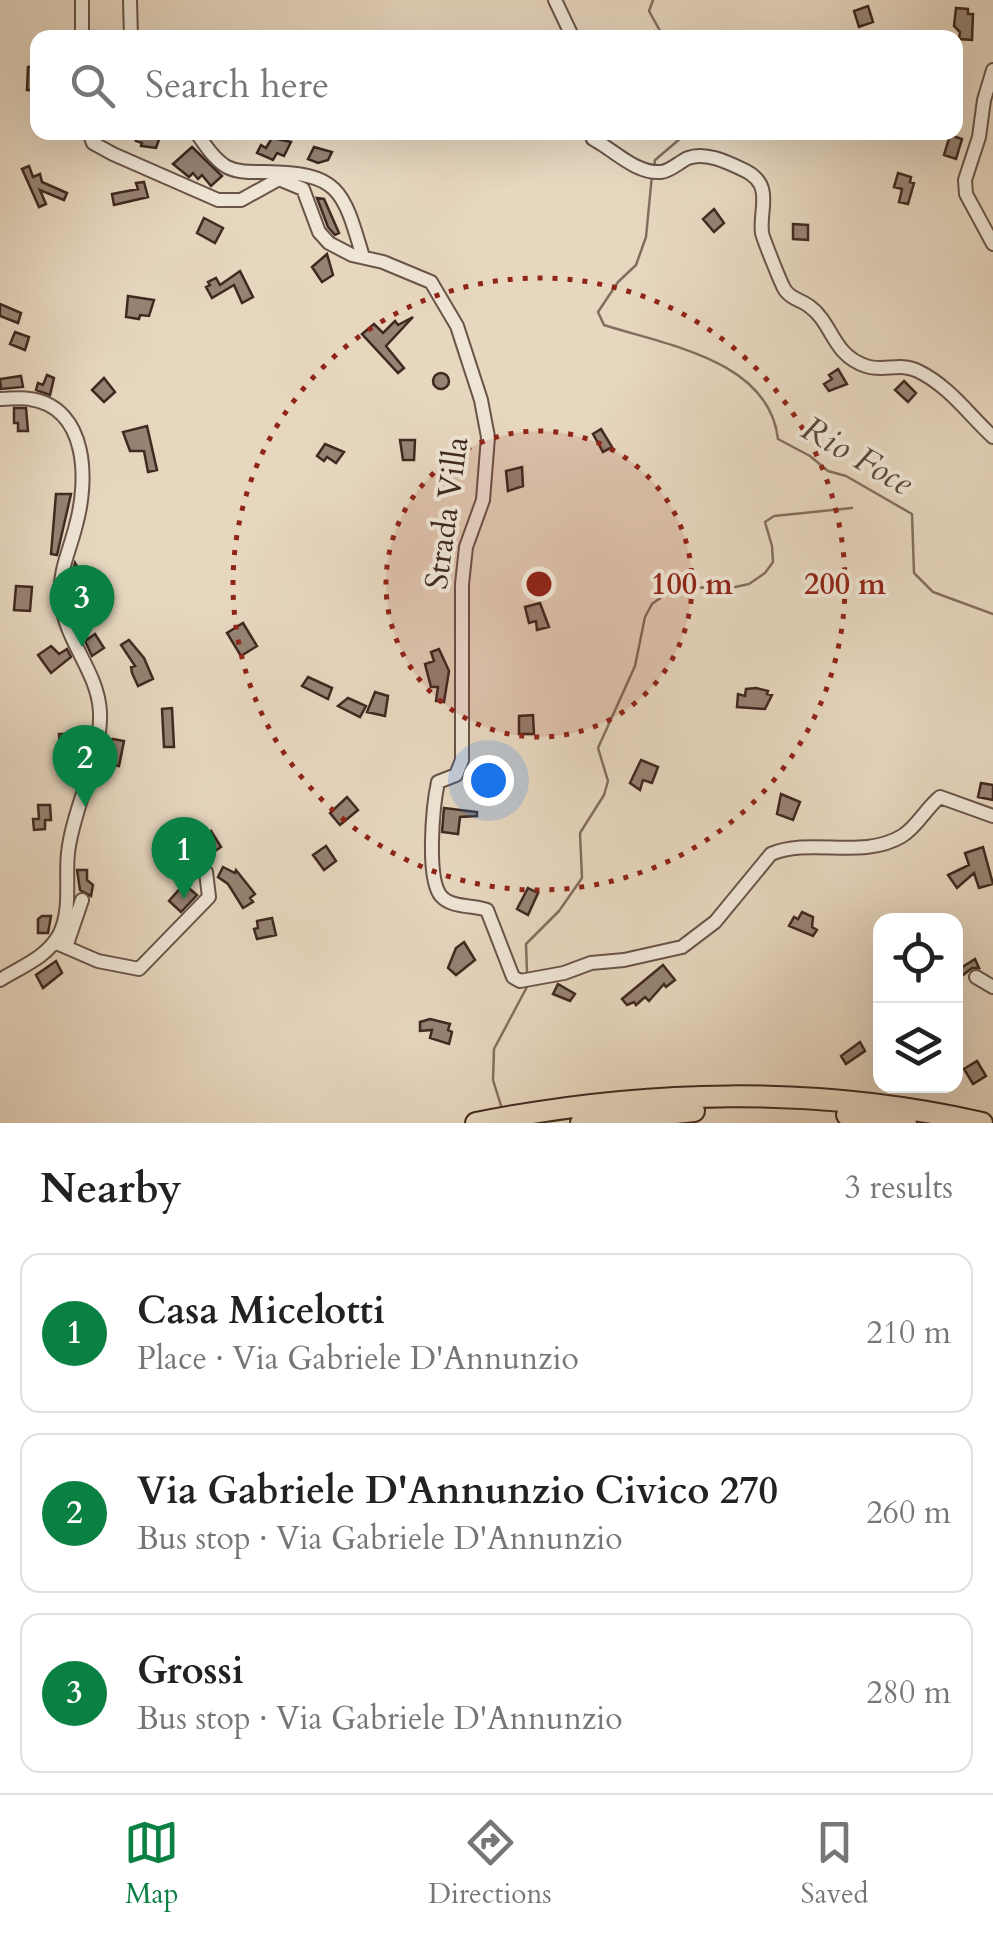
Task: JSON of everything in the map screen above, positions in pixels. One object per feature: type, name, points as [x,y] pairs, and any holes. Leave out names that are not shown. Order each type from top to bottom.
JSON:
[{"type":"highway","points":[[476,1123],[641,1100],[879,1105],[982,1123]]},
{"type":"highway","points":[[581,1123],[768,1103],[906,1123]]},
{"type":"street","points":[[82,0],[82,30]]},
{"type":"street","points":[[130,0],[132,30]]},
{"type":"street","points":[[555,0],[568,30]]},
{"type":"street","points":[[993,70],[984,100],[980,136],[964,180],[966,194],[993,244]]},
{"type":"street","points":[[92,140],[113,154],[218,200],[241,200],[283,176],[300,171],[322,178],[334,189],[353,223],[363,256]]},
{"type":"street","points":[[202,140],[227,167],[283,176]]},
{"type":"street","points":[[596,140],[641,169],[664,172],[690,157],[709,155],[749,172],[762,186],[762,234],[781,285],[792,298],[811,307],[838,348],[864,366],[880,369],[899,365],[918,371],[947,390],[993,437]]},
{"type":"street","name":"Strada Villa","points":[[283,176],[303,189],[319,232],[329,243],[432,282],[457,326],[486,418],[483,500],[466,547],[462,584],[462,760],[456,774],[438,782],[433,822],[434,872],[441,896],[450,902],[488,910],[513,976],[527,979],[564,973],[591,963],[624,960],[682,946],[715,922],[771,854],[785,848],[871,847],[903,836],[940,797],[993,816]]},
{"type":"street","points":[[0,399],[32,398],[52,409],[77,436],[82,457],[82,502],[61,574],[60,596],[64,621],[96,692],[99,731],[73,823],[60,945]]},
{"type":"street","points":[[60,945],[98,961],[140,968],[209,897],[206,872]]},
{"type":"street","points":[[0,980],[60,945],[82,900]]},
{"type":"street","points":[[976,977],[993,988]]},
{"type":"building","points":[[868,6],[873,22],[859,27],[854,11]]},
{"type":"building","points":[[956,8],[968,9],[968,14],[973,14],[972,40],[963,39],[963,30],[954,26]]},
{"type":"building","points":[[159,140],[156,148],[141,146],[136,141]]},
{"type":"building","points":[[271,140],[291,142],[284,156],[277,153],[273,160],[257,153],[261,145],[266,148]]},
{"type":"building","points":[[948,140],[962,140],[956,159],[944,155]]},
{"type":"building","points":[[192,147],[222,176],[211,186],[202,175],[198,179],[193,173],[189,177],[173,164]]},
{"type":"building","points":[[314,147],[332,152],[328,160],[318,163],[308,159]]},
{"type":"building","points":[[29,166],[33,177],[40,174],[42,182],[67,193],[64,200],[40,190],[46,204],[39,207],[22,169]]},
{"type":"building","points":[[898,173],[911,177],[910,182],[914,183],[908,204],[899,202],[902,189],[894,187]]},
{"type":"building","points":[[144,182],[148,197],[114,205],[112,194],[138,189],[136,183]]},
{"type":"building","points":[[317,198],[324,199],[339,233],[335,235],[328,227]]},
{"type":"building","points":[[714,209],[724,223],[714,232],[703,219]]},
{"type":"building","points":[[204,218],[223,228],[215,243],[197,233]]},
{"type":"building","points":[[793,224],[808,225],[808,240],[793,239]]},
{"type":"building","points":[[327,254],[333,275],[322,282],[312,267]]},
{"type":"building","points":[[240,271],[253,297],[242,303],[234,285],[212,298],[206,287],[208,282],[216,278],[220,285]]},
{"type":"building","points":[[128,296],[154,300],[149,316],[126,317]]},
{"type":"building","points":[[0,304],[21,313],[18,323],[0,316]]},
{"type":"building","points":[[413,317],[386,346],[404,368],[398,373],[362,334],[374,324],[383,333],[395,321],[398,325]]},
{"type":"building","points":[[15,332],[29,337],[25,350],[10,344]]},
{"type":"building","points":[[838,369],[847,384],[829,391],[824,384]]},
{"type":"building","points":[[441,373],[449,381],[441,389],[433,381]]},
{"type":"building","points":[[47,375],[54,378],[50,395],[36,390]]},
{"type":"building","points":[[21,376],[23,387],[1,389],[0,379]]},
{"type":"building","points":[[104,378],[115,392],[104,402],[92,390]]},
{"type":"building","points":[[904,381],[916,393],[908,402],[895,390]]},
{"type":"building","points":[[14,408],[26,408],[28,431],[18,431]]},
{"type":"building","points":[[147,426],[157,470],[148,472],[144,451],[130,451],[123,432]]},
{"type":"building","points":[[601,429],[612,447],[603,452],[593,434]]},
{"type":"building","points":[[400,440],[415,440],[414,460],[403,460]]},
{"type":"building","points":[[325,444],[344,452],[336,463],[317,456]]},
{"type":"building","points":[[522,467],[523,486],[508,491],[506,471]]},
{"type":"building","points":[[56,494],[71,494],[57,555],[51,554]]},
{"type":"building","points":[[75,563],[78,568],[86,567],[87,580],[71,580]]},
{"type":"building","points":[[16,586],[32,587],[30,611],[14,610]]},
{"type":"building","points":[[540,603],[549,627],[537,630],[536,621],[529,623],[525,607]]},
{"type":"building","points":[[243,623],[257,646],[241,656],[227,633]]},
{"type":"building","points":[[95,634],[104,648],[92,656],[85,641]]},
{"type":"building","points":[[129,640],[144,658],[153,679],[138,686],[131,667],[135,666],[121,645]]},
{"type":"building","points":[[51,646],[59,654],[67,649],[71,657],[51,673],[38,655]]},
{"type":"building","points":[[439,649],[449,671],[444,702],[436,701],[438,687],[431,687],[425,664],[434,661],[431,652]]},
{"type":"building","points":[[308,677],[332,688],[328,699],[302,686]]},
{"type":"building","points":[[756,688],[772,695],[765,709],[737,707],[738,694],[745,696],[746,689]]},
{"type":"building","points":[[375,692],[388,696],[385,716],[367,712]]},
{"type":"building","points":[[348,698],[366,706],[360,717],[338,706]]},
{"type":"building","points":[[172,708],[174,747],[164,747],[162,709]]},
{"type":"building","points":[[533,715],[534,734],[519,734],[519,716]]},
{"type":"building","points":[[59,734],[68,734],[70,767],[61,767]]},
{"type":"building","points":[[108,740],[124,741],[119,766],[107,764],[108,758],[104,757]]},
{"type":"building","points":[[641,760],[658,767],[652,783],[643,780],[640,790],[630,783]]},
{"type":"building","points":[[981,783],[993,785],[993,800],[978,797]]},
{"type":"building","points":[[781,794],[800,802],[793,820],[777,814]]},
{"type":"building","points":[[347,797],[358,810],[340,825],[330,813]]},
{"type":"building","points":[[38,805],[50,805],[51,820],[45,820],[45,829],[34,830],[33,819],[39,819]]},
{"type":"building","points":[[444,808],[477,812],[477,816],[460,817],[458,834],[442,832]]},
{"type":"building","points":[[211,831],[221,847],[209,855],[199,839]]},
{"type":"building","points":[[326,846],[336,861],[324,870],[313,855]]},
{"type":"building","points":[[983,847],[993,884],[979,888],[974,873],[957,888],[948,875],[969,865],[965,853]]},
{"type":"building","points":[[223,867],[235,873],[236,870],[255,894],[250,898],[253,902],[243,908],[228,884],[218,877]]},
{"type":"building","points":[[77,870],[87,870],[87,880],[93,885],[91,896],[80,890]]},
{"type":"building","points":[[184,884],[197,895],[181,912],[169,901]]},
{"type":"building","points":[[528,888],[538,893],[528,915],[517,909]]},
{"type":"building","points":[[802,912],[813,917],[812,927],[817,930],[813,936],[789,926]]},
{"type":"building","points":[[51,916],[48,933],[38,933],[38,919]]},
{"type":"building","points":[[272,918],[276,935],[257,939],[257,921]]},
{"type":"building","points":[[464,942],[475,960],[456,975],[448,968],[456,948]]},
{"type":"building","points":[[975,959],[979,968],[963,975],[963,967]]},
{"type":"building","points":[[56,961],[62,973],[43,988],[36,975]]},
{"type":"building","points":[[663,965],[675,980],[666,987],[664,984],[649,1001],[645,997],[636,1005],[627,1005],[622,999]]},
{"type":"building","points":[[558,984],[575,994],[570,1001],[553,994]]},
{"type":"building","points":[[430,1019],[450,1024],[449,1044],[430,1038],[432,1030],[420,1031],[420,1022]]},
{"type":"building","points":[[860,1042],[865,1051],[846,1064],[841,1056]]},
{"type":"building","points":[[977,1061],[986,1076],[973,1084],[964,1069]]},
{"type":"waterway","name":"Rio Foce","points":[[653,0],[649,11],[660,30]]},
{"type":"waterway","name":"Rio Foce","points":[[654,168],[655,160],[679,140]]},
{"type":"waterway","name":"Rio Foce","points":[[652,175],[646,237],[636,265],[618,282],[598,312],[604,325],[684,349],[735,373],[756,391],[770,412],[778,439],[828,471],[846,476],[912,514],[914,573],[933,592],[993,614]]},
{"type":"waterway","points":[[527,972],[526,944],[559,911],[582,878],[580,833],[604,795],[608,781],[598,748],[635,666],[645,617],[652,604],[674,588],[735,587],[749,584],[765,573],[773,562],[765,522],[774,516],[852,508]]},
{"type":"waterway","points":[[503,1112],[493,1080],[494,1049],[528,985]]},
{"type":"place","name":"Grossi","points":[[82,647]]},
{"type":"place","name":"Via Gabriele D'Annunzio Civico 270","points":[[85,807]]},
{"type":"place","name":"Casa Micelotti","points":[[184,899]]}]
